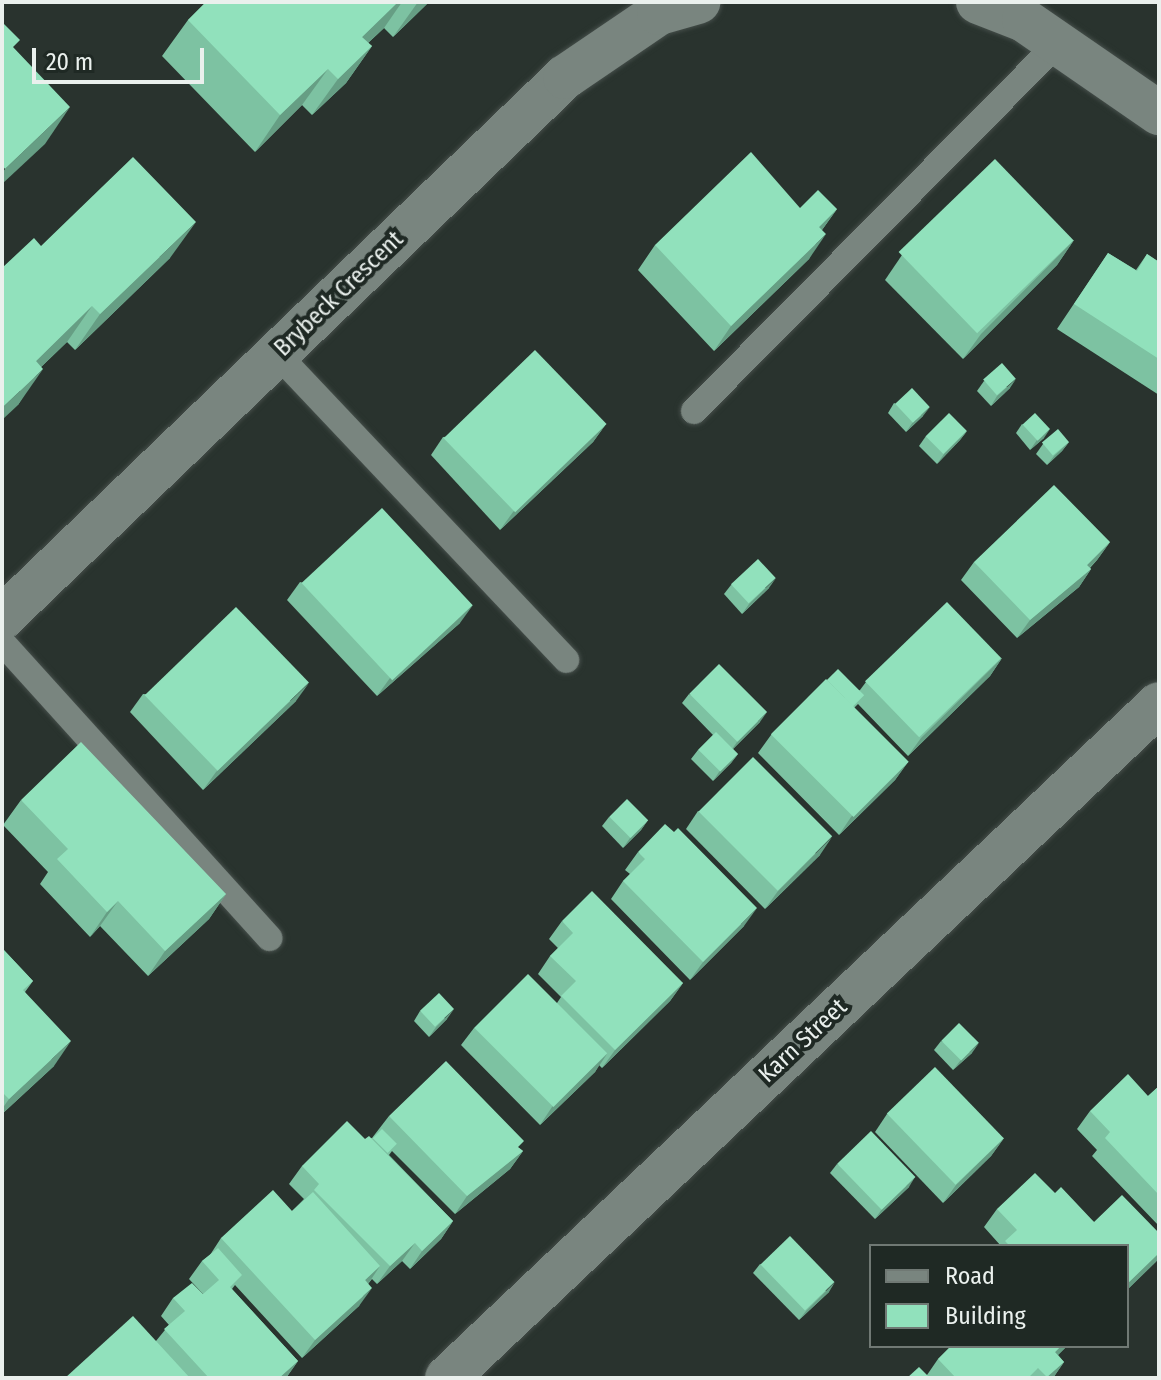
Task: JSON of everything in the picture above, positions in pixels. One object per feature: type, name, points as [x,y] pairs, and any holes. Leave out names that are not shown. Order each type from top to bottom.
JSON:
[{"type":"street","name":"Brybeck Crescent","points":[[2,618],[565,77],[659,13],[698,2]]},
{"type":"street","points":[[978,2],[1024,20],[1159,113]]},
{"type":"street","name":"Karn Street","points":[[447,1378],[1159,704]]},
{"type":"lane","points":[[694,411],[1058,43]]},
{"type":"lane","points":[[277,354],[566,660]]},
{"type":"lane","points":[[2,642],[269,938]]},
{"type":"building","points":[[206,2],[398,2],[362,37],[372,46],[338,79],[328,69],[280,115],[188,20]]},
{"type":"building","points":[[2,22],[20,40],[13,47],[70,107],[5,169],[2,165]]},
{"type":"building","points":[[751,152],[800,208],[818,190],[837,209],[819,227],[826,234],[731,326],[655,245]]},
{"type":"building","points":[[133,157],[196,222],[100,314],[92,306],[36,361],[43,369],[2,408],[2,268],[34,238],[41,246]]},
{"type":"building","points":[[995,159],[1073,240],[977,333],[899,252]]},
{"type":"building","points":[[1108,253],[1137,271],[1147,254],[1159,262],[1159,359],[1074,304]]},
{"type":"building","points":[[535,350],[607,424],[515,512],[444,438]]},
{"type":"building","points":[[1002,363],[1016,379],[997,395],[983,379]]},
{"type":"building","points":[[912,388],[930,407],[913,423],[895,404]]},
{"type":"building","points":[[949,413],[967,431],[943,454],[926,436]]},
{"type":"building","points":[[1035,413],[1050,429],[1038,441],[1023,425]]},
{"type":"building","points":[[1058,429],[1069,442],[1053,456],[1042,442]]},
{"type":"building","points":[[1054,485],[1110,542],[1087,565],[1091,569],[1030,620],[974,562]]},
{"type":"building","points":[[382,508],[473,605],[392,680],[302,583]]},
{"type":"building","points":[[758,559],[776,578],[749,603],[731,584]]},
{"type":"building","points":[[947,602],[1001,658],[919,737],[865,681]]},
{"type":"building","points":[[236,607],[309,683],[218,771],[145,695]]},
{"type":"building","points":[[719,664],[767,712],[737,742],[689,694]]},
{"type":"building","points":[[838,669],[864,695],[853,706],[827,680]]},
{"type":"building","points":[[826,679],[909,762],[854,817],[771,734]]},
{"type":"building","points":[[716,732],[738,754],[720,772],[698,750]]},
{"type":"building","points":[[81,742],[226,894],[165,951],[118,901],[107,912],[57,859],[68,849],[21,800]]},
{"type":"building","points":[[753,757],[832,836],[778,891],[699,811]]},
{"type":"building","points":[[627,799],[648,820],[631,838],[609,817]]},
{"type":"building","points":[[665,824],[674,832],[678,828],[757,908],[703,962],[623,881],[645,859],[638,852]]},
{"type":"building","points":[[592,891],[683,983],[615,1050],[561,996],[576,981],[550,956],[573,933],[562,921]]},
{"type":"building","points":[[2,948],[33,981],[23,990],[71,1041],[9,1099],[2,1092]]},
{"type":"building","points":[[528,974],[607,1053],[553,1107],[474,1028]]},
{"type":"building","points":[[439,993],[454,1009],[435,1027],[420,1011]]},
{"type":"building","points":[[959,1023],[979,1043],[961,1060],[941,1041]]},
{"type":"building","points":[[446,1061],[524,1141],[518,1147],[523,1151],[467,1196],[389,1116]]},
{"type":"building","points":[[935,1067],[1004,1138],[956,1185],[887,1114]]},
{"type":"building","points":[[1128,1074],[1148,1096],[1159,1086],[1159,1195],[1105,1138],[1110,1132],[1090,1111]]},
{"type":"building","points":[[347,1121],[365,1139],[369,1136],[453,1221],[422,1251],[415,1243],[390,1266],[314,1190],[319,1184],[302,1166]]},
{"type":"building","points":[[382,1129],[397,1144],[388,1153],[373,1138]]},
{"type":"building","points":[[871,1131],[915,1177],[882,1210],[837,1164]]},
{"type":"building","points":[[1035,1173],[1055,1193],[1061,1187],[1094,1222],[1122,1195],[1159,1233],[1159,1253],[1129,1282],[1129,1244],[1008,1244],[1005,1241],[1017,1230],[997,1209]]},
{"type":"building","points":[[273,1190],[292,1211],[313,1192],[380,1266],[365,1280],[372,1288],[315,1340],[221,1238]]},
{"type":"building","points":[[790,1236],[834,1282],[805,1311],[761,1264]]},
{"type":"building","points":[[218,1248],[242,1275],[230,1287],[298,1361],[279,1378],[209,1378],[164,1329],[185,1311],[173,1298],[192,1283],[203,1294],[219,1280],[202,1261]]},
{"type":"building","points":[[133,1316],[190,1378],[65,1378]]},
{"type":"building","points":[[949,1348],[1059,1348],[1055,1352],[1064,1362],[1047,1377],[1038,1368],[1028,1378],[956,1378],[938,1359]]},
{"type":"building","points":[[919,1367],[930,1378],[907,1378]]}]
